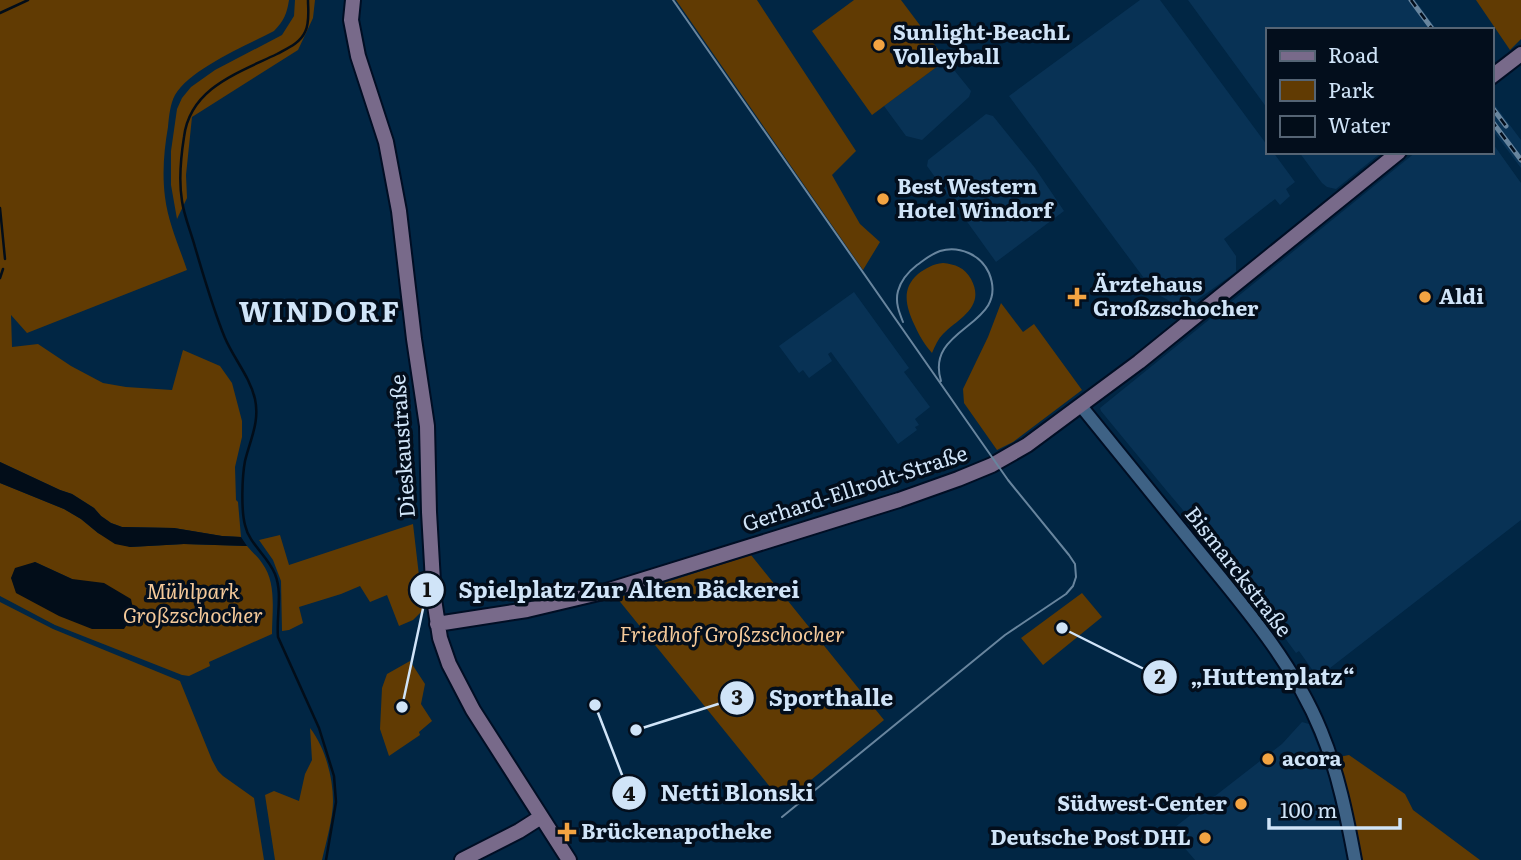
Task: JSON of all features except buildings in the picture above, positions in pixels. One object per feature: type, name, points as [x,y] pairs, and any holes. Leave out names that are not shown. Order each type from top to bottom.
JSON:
[{"type":"main road","name":"Dieskaustraße","points":[[353,0],[351,20],[358,56],[386,142],[399,211],[427,426],[434,599],[443,651],[473,710],[569,860]]},
{"type":"main road","points":[[1493,75],[1521,54]]},
{"type":"main road","name":"Gerhard-Ellrodt-Straße","points":[[437,624],[527,610],[603,592],[926,491],[1010,456],[1081,406],[1175,333],[1397,154]]},
{"type":"main road","points":[[462,860],[541,817]]},
{"type":"street","name":"Bismarckstraße","points":[[1081,406],[1232,591],[1290,670],[1321,731],[1335,769],[1355,860]]},
{"type":"shaded area","points":[[1140,0],[1160,0],[1266,144],[1266,154],[1274,154],[1295,182],[1286,189],[1290,196],[1280,205],[1275,199],[1224,239],[1236,256],[1236,272],[1179,313],[1168,300],[1155,293],[1009,96]]},
{"type":"shaded area","points":[[1188,0],[1415,0],[1436,28],[1266,28],[1266,107]]},
{"type":"shaded area","points":[[946,60],[971,91],[969,97],[922,140],[906,136],[884,106]]},
{"type":"shaded area","points":[[1493,103],[1521,140],[1521,168],[1493,131]]},
{"type":"shaded area","points":[[986,114],[993,116],[1035,168],[1064,211],[996,262],[927,166],[928,160]]},
{"type":"shaded area","points":[[1493,144],[1521,183],[1521,520],[1321,675],[1316,675],[1299,651],[1296,653],[1243,581],[1100,408],[1414,154],[1493,154]]},
{"type":"shaded area","points":[[1300,154],[1380,154],[1336,189],[1322,183]]},
{"type":"shaded area","points":[[854,292],[909,368],[904,372],[930,407],[915,419],[919,425],[915,427],[917,430],[898,444],[831,352],[828,354],[832,361],[809,378],[803,370],[799,373],[779,346]]},
{"type":"shaded area","name":"Südwest-Center","points":[[1302,722],[1309,724],[1327,768],[1348,860],[1195,860],[1170,831],[1282,744]]},
{"type":"green space","points":[[0,0],[289,0],[284,17],[274,31],[206,67],[182,85],[173,99],[165,153],[164,188],[166,206],[187,270],[27,333],[11,315],[12,347],[38,344],[103,383],[172,390],[183,350],[220,366],[232,383],[242,421],[242,437],[235,467],[241,537],[174,528],[122,527],[111,523],[72,494],[0,462]]},
{"type":"green space","points":[[295,0],[315,0],[313,18],[298,50],[192,117],[186,175],[187,198],[177,219],[171,185],[171,151],[177,109],[182,98],[191,87],[215,70],[282,35],[294,16]]},
{"type":"green space","points":[[676,0],[757,0],[856,151],[832,175],[860,224],[880,242],[863,270]]},
{"type":"green space","name":"Sunlight-BeachL Volleyball","points":[[854,0],[901,0],[946,60],[872,115],[812,31]]},
{"type":"green space","points":[[1476,0],[1521,0],[1521,39],[1510,50]]},
{"type":"green space","points":[[943,263],[966,272],[975,289],[975,297],[969,311],[941,336],[932,353],[911,317],[907,292],[918,274]]},
{"type":"green space","points":[[1001,303],[1023,332],[1034,324],[1082,390],[1013,442],[997,450],[964,403],[963,389]]},
{"type":"green space","name":"Mühlpark Großzschocher","points":[[0,483],[64,509],[98,533],[130,547],[184,544],[247,546],[262,563],[270,579],[273,597],[272,634],[209,662],[210,666],[189,676],[55,625],[0,596]],"holes":[[[35,562],[72,579],[124,629],[11,578]]]},
{"type":"green space","points":[[413,524],[423,610],[413,620],[399,626],[387,595],[370,602],[360,586],[299,607],[303,623],[282,631],[281,581],[273,560],[259,540],[280,535],[289,565]]},
{"type":"green space","name":"Friedhof Großzschocher","points":[[751,555],[884,720],[783,803],[617,598]]},
{"type":"green space","points":[[1082,593],[1102,617],[1043,665],[1021,638]]},
{"type":"green space","points":[[0,602],[53,629],[180,681],[218,771],[254,798],[264,860],[0,860]]},
{"type":"green space","points":[[410,661],[425,684],[421,704],[432,721],[419,732],[420,735],[389,756],[380,729],[382,688],[387,674]]},
{"type":"green space","points":[[310,728],[324,753],[333,792],[332,815],[322,860],[275,860],[265,795],[274,791],[299,801],[305,774],[312,760]]},
{"type":"green space","points":[[1349,755],[1405,794],[1413,810],[1480,860],[1360,860],[1339,757]]},
{"type":"water","points":[[0,462],[72,494],[111,523],[122,527],[174,528],[241,537],[247,546],[184,544],[130,547],[115,544],[64,509],[0,483]]},
{"type":"water","points":[[35,562],[72,579],[104,583],[131,599],[134,614],[124,629],[92,629],[59,616],[16,593],[11,578],[15,568]]},
{"type":"waterway","points":[[0,13],[28,0]]},
{"type":"waterway","points":[[308,0],[308,24],[300,39],[285,50],[218,84],[196,106],[188,120],[184,137],[181,186],[184,212],[217,316],[255,399],[255,423],[243,476],[244,519],[250,538],[275,574],[279,597],[278,637],[319,728],[334,776],[336,802],[326,860]]},
{"type":"waterway","points":[[0,208],[5,259]]},
{"type":"waterway","points":[[0,278],[3,269]]},
{"type":"tram line","points":[[673,0],[1008,480],[1075,564],[1076,577],[1066,594],[1005,635],[782,817]]},
{"type":"tram line","points":[[903,322],[897,295],[903,280],[917,265],[947,249],[969,253],[981,261],[989,273],[993,291],[988,305],[979,316],[944,349],[939,363],[941,381]]},
{"type":"railway","points":[[1411,0],[1432,28]]},
{"type":"railway","points":[[1493,109],[1506,126]]},
{"type":"railway","points":[[1493,123],[1521,160]]},
{"type":"place","name":"Sunlight-BeachL Volleyball","points":[[879,45]]},
{"type":"place","name":"Best Western Hotel Windorf","points":[[883,199]]},
{"type":"place","name":"Ärztehaus Großzschocher","points":[[1077,297]]},
{"type":"place","name":"Aldi","points":[[1425,297]]},
{"type":"place","name":"„Huttenplatz“","points":[[1062,628]]},
{"type":"place","name":"Netti Blonski","points":[[595,705]]},
{"type":"place","name":"Spielplatz Zur Alten Bäckerei","points":[[402,707]]},
{"type":"place","name":"Sporthalle","points":[[636,730]]},
{"type":"place","name":"acora","points":[[1268,759]]},
{"type":"place","name":"Südwest-Center","points":[[1241,804]]},
{"type":"place","name":"Brückenapotheke","points":[[567,832]]},
{"type":"place","name":"Deutsche Post DHL","points":[[1205,838]]},
{"type":"district","name":"WINDORF","points":[[320,312]]}]
